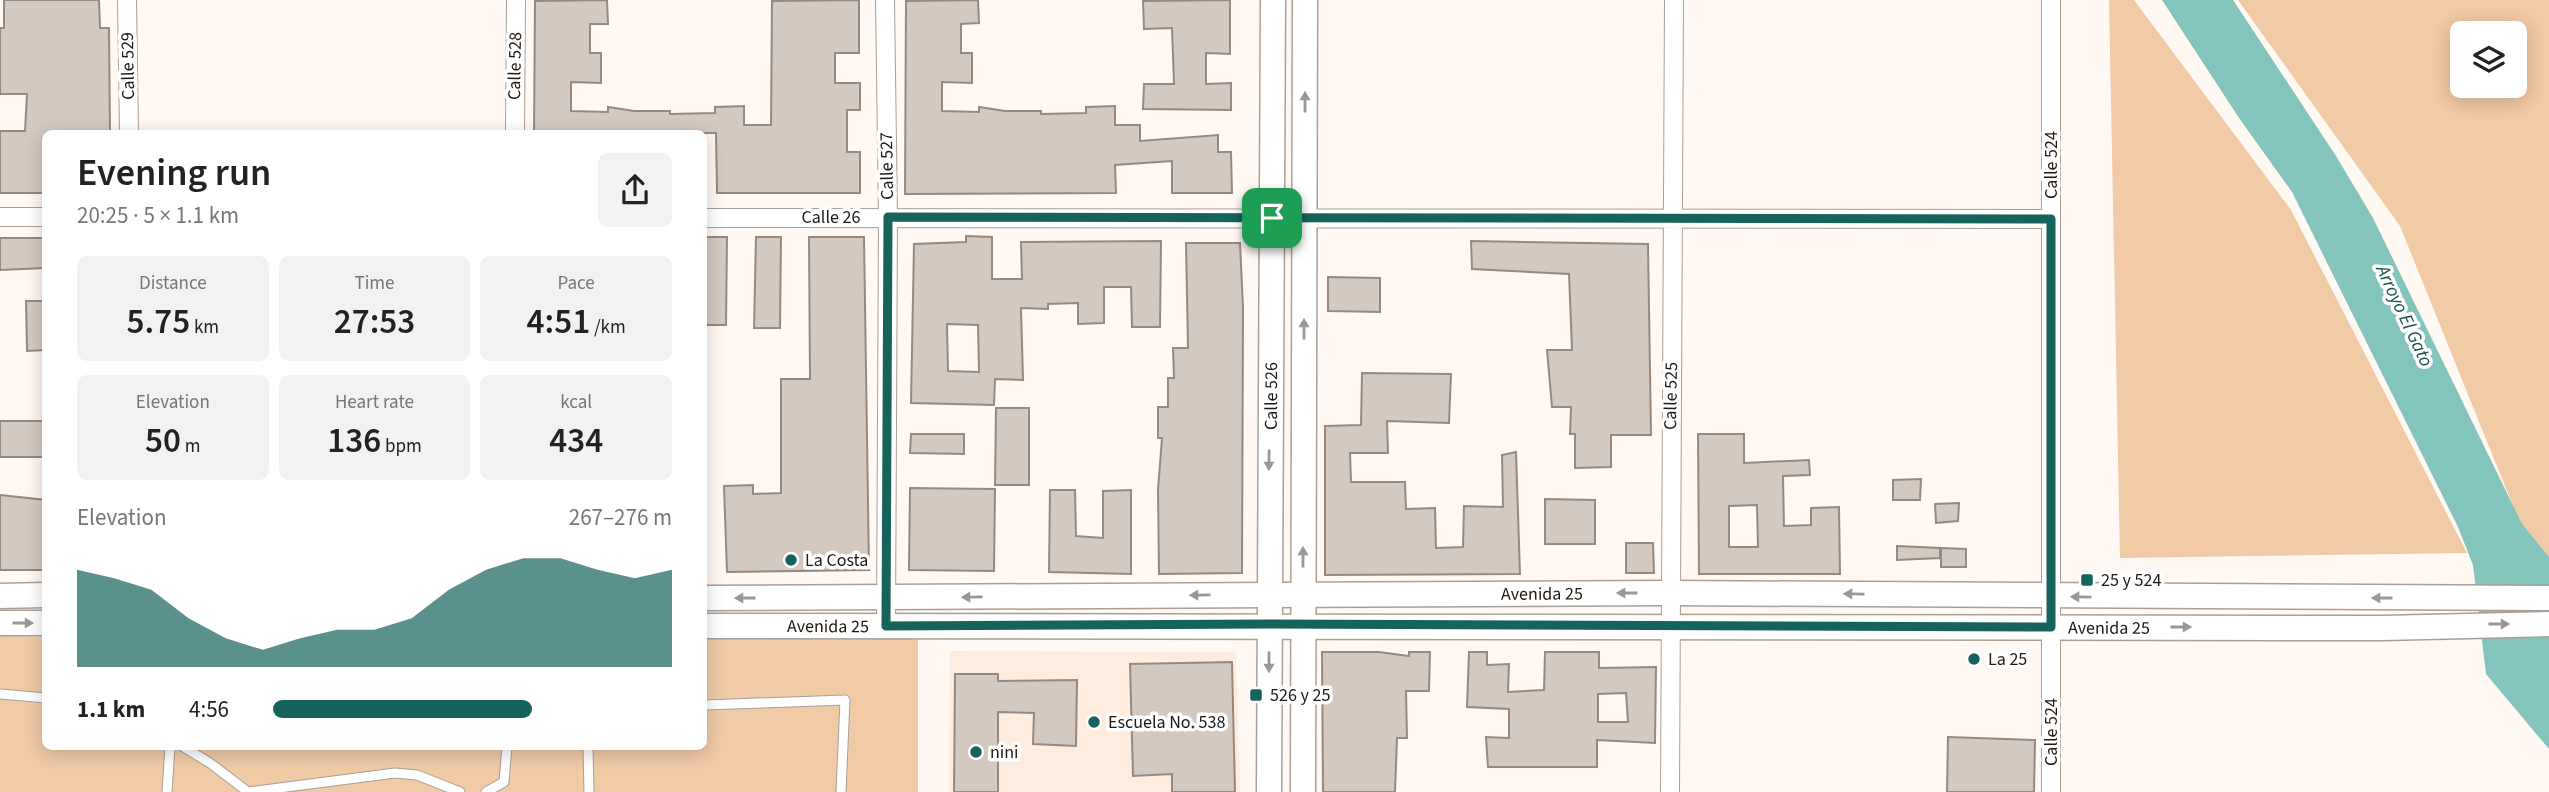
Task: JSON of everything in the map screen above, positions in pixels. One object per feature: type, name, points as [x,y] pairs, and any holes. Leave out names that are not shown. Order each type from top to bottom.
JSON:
[{"type":"main road","name":"Calle 526","points":[[1269,792],[1273,0]]},
{"type":"main road","name":"Calle 526","points":[[1303,792],[1305,0]]},
{"type":"main road","name":"Avenida 25","points":[[707,598],[1303,593],[2549,598]]},
{"type":"main road","points":[[0,596],[42,595]]},
{"type":"main road","points":[[0,623],[42,623]]},
{"type":"main road","name":"Avenida 25","points":[[707,626],[1269,624],[2383,628],[2450,624],[2549,624]]},
{"type":"street","name":"Calle 529","points":[[127,0],[129,130]]},
{"type":"street","name":"Calle 528","points":[[515,130],[516,0]]},
{"type":"street","name":"Calle 527","points":[[885,0],[888,217],[886,626]]},
{"type":"street","name":"Calle 525","points":[[1670,792],[1674,0]]},
{"type":"street","name":"Calle 524","points":[[2051,0],[2051,792]]},
{"type":"street","points":[[0,217],[42,217]]},
{"type":"street","name":"Calle 26","points":[[707,218],[2051,219]]},
{"type":"lane","points":[[0,694],[42,698]]},
{"type":"lane","points":[[707,705],[845,700],[841,792]]},
{"type":"lane","points":[[167,792],[170,750]]},
{"type":"lane","points":[[189,750],[210,762],[248,792],[394,773],[417,775],[460,792]]},
{"type":"lane","points":[[486,792],[504,782],[507,750]]},
{"type":"lane","points":[[588,750],[589,792]]},
{"type":"shaded area","points":[[2109,0],[2134,0],[2291,210],[2467,553],[2120,558]]},
{"type":"shaded area","points":[[2238,0],[2549,0],[2549,568],[2538,568],[2400,226]]},
{"type":"shaded area","points":[[0,636],[42,637],[42,750],[707,750],[707,638],[918,638],[918,792],[0,792]]},
{"type":"shaded area","name":"Escuela No. 538","points":[[950,651],[1236,652],[1240,792],[949,792]]},
{"type":"water","name":"Arroyo El Gato","points":[[2162,0],[2233,0],[2336,156],[2373,218],[2522,524],[2549,557],[2549,749],[2486,674],[2473,565],[2458,527],[2292,192],[2239,118]]},
{"type":"building","points":[[4,0],[99,0],[100,28],[109,28],[110,130],[42,130],[42,193],[0,193],[0,131],[25,131],[27,94],[0,94],[0,28],[4,28]]},
{"type":"building","points":[[607,0],[608,24],[590,24],[590,53],[601,53],[601,83],[571,82],[571,111],[608,112],[608,107],[634,111],[670,111],[670,114],[715,113],[715,107],[744,106],[744,125],[771,125],[772,1],[859,0],[859,53],[835,53],[835,83],[860,83],[860,110],[847,110],[847,152],[860,152],[860,193],[717,193],[716,133],[707,133],[707,130],[534,130],[535,1]]},
{"type":"building","points":[[978,0],[979,23],[961,24],[961,53],[972,53],[972,83],[942,82],[942,111],[979,112],[979,107],[1005,111],[1041,111],[1041,114],[1086,113],[1086,107],[1115,106],[1115,125],[1140,125],[1140,141],[1218,135],[1218,152],[1231,152],[1232,193],[1172,193],[1172,161],[1115,165],[1116,193],[905,194],[906,1]]},
{"type":"building","points":[[1230,0],[1230,54],[1206,53],[1206,84],[1231,83],[1231,110],[1143,109],[1144,84],[1174,84],[1172,28],[1144,29],[1143,1]]},
{"type":"building","points":[[966,236],[992,237],[992,279],[1022,279],[1021,242],[1161,241],[1160,327],[1132,327],[1131,287],[1104,287],[1104,323],[1078,324],[1078,303],[1048,304],[1048,309],[1021,308],[1023,380],[995,379],[994,405],[911,403],[914,244],[966,242]],"holes":[[[947,324],[978,325],[979,372],[948,371]]]},
{"type":"building","points":[[707,237],[727,237],[726,325],[707,325]]},
{"type":"building","points":[[756,237],[781,237],[780,328],[754,328]]},
{"type":"building","points":[[809,237],[864,237],[869,570],[727,572],[724,486],[753,485],[753,494],[781,493],[781,379],[810,379]]},
{"type":"building","points":[[0,238],[42,238],[42,268],[0,270]]},
{"type":"building","points":[[1471,241],[1648,244],[1651,435],[1611,435],[1611,467],[1575,468],[1575,434],[1570,434],[1571,407],[1552,407],[1547,350],[1572,350],[1569,274],[1472,269]]},
{"type":"building","points":[[1186,243],[1240,243],[1243,307],[1242,573],[1159,574],[1158,490],[1162,438],[1158,438],[1158,407],[1168,407],[1168,378],[1174,378],[1173,348],[1188,348]]},
{"type":"building","points":[[1328,277],[1380,278],[1380,312],[1328,311]]},
{"type":"building","points":[[26,301],[42,301],[42,350],[27,351]]},
{"type":"building","points":[[1362,373],[1451,374],[1449,423],[1387,421],[1388,453],[1350,453],[1351,482],[1405,482],[1406,509],[1435,508],[1436,548],[1463,547],[1464,506],[1503,507],[1502,455],[1516,452],[1520,574],[1325,575],[1325,426],[1361,425]]},
{"type":"building","points":[[996,408],[1029,408],[1029,485],[995,485]]},
{"type":"building","points":[[0,421],[42,421],[42,457],[0,457]]},
{"type":"building","points":[[911,434],[964,434],[964,454],[910,453]]},
{"type":"building","points":[[1698,434],[1744,434],[1744,463],[1809,460],[1810,475],[1783,476],[1784,526],[1811,525],[1811,508],[1839,507],[1840,574],[1699,574]],"holes":[[[1757,505],[1758,547],[1729,547],[1729,506]]]},
{"type":"building","points":[[1921,479],[1920,500],[1893,500],[1893,480]]},
{"type":"building","points":[[910,488],[995,489],[994,571],[909,570]]},
{"type":"building","points":[[1050,490],[1075,490],[1076,536],[1103,538],[1103,491],[1131,490],[1131,574],[1049,572]]},
{"type":"building","points":[[0,495],[42,500],[42,570],[0,570]]},
{"type":"building","points":[[1545,499],[1595,500],[1595,544],[1545,544]]},
{"type":"building","points":[[1959,503],[1958,521],[1936,523],[1935,504]]},
{"type":"building","points":[[1626,543],[1653,543],[1654,573],[1626,573]]},
{"type":"building","points":[[1897,546],[1940,548],[1940,558],[1897,560]]},
{"type":"building","points":[[1941,548],[1966,549],[1966,567],[1941,567]]},
{"type":"building","points":[[1322,652],[1379,652],[1409,656],[1409,652],[1430,652],[1429,691],[1406,691],[1407,738],[1397,738],[1395,792],[1323,792]]},
{"type":"building","points":[[1469,652],[1487,652],[1487,665],[1509,664],[1508,692],[1544,690],[1545,652],[1599,652],[1599,668],[1656,667],[1655,743],[1597,740],[1597,767],[1488,767],[1486,737],[1509,738],[1509,709],[1467,707]],"holes":[[[1626,693],[1628,722],[1598,722],[1598,694]]]},
{"type":"building","points":[[1232,662],[1235,792],[1172,792],[1172,774],[1133,776],[1130,664]]},
{"type":"building","points":[[955,674],[998,674],[998,681],[1077,680],[1076,746],[1033,744],[1034,713],[998,712],[998,792],[954,792]]},
{"type":"building","points":[[1948,737],[2035,740],[2034,792],[1947,792]]},
{"type":"place","name":"La Costa","points":[[791,560]]},
{"type":"place","name":"25 y 524","points":[[2087,580]]},
{"type":"place","name":"La 25","points":[[1974,659]]},
{"type":"place","name":"526 y 25","points":[[1256,695]]},
{"type":"place","name":"Escuela No. 538","points":[[1094,722]]},
{"type":"place","name":"nini","points":[[976,752]]},
{"type":"route","points":[[888,217],[1272,218],[2051,219],[2051,627],[1269,624],[886,626],[888,217]]}]
